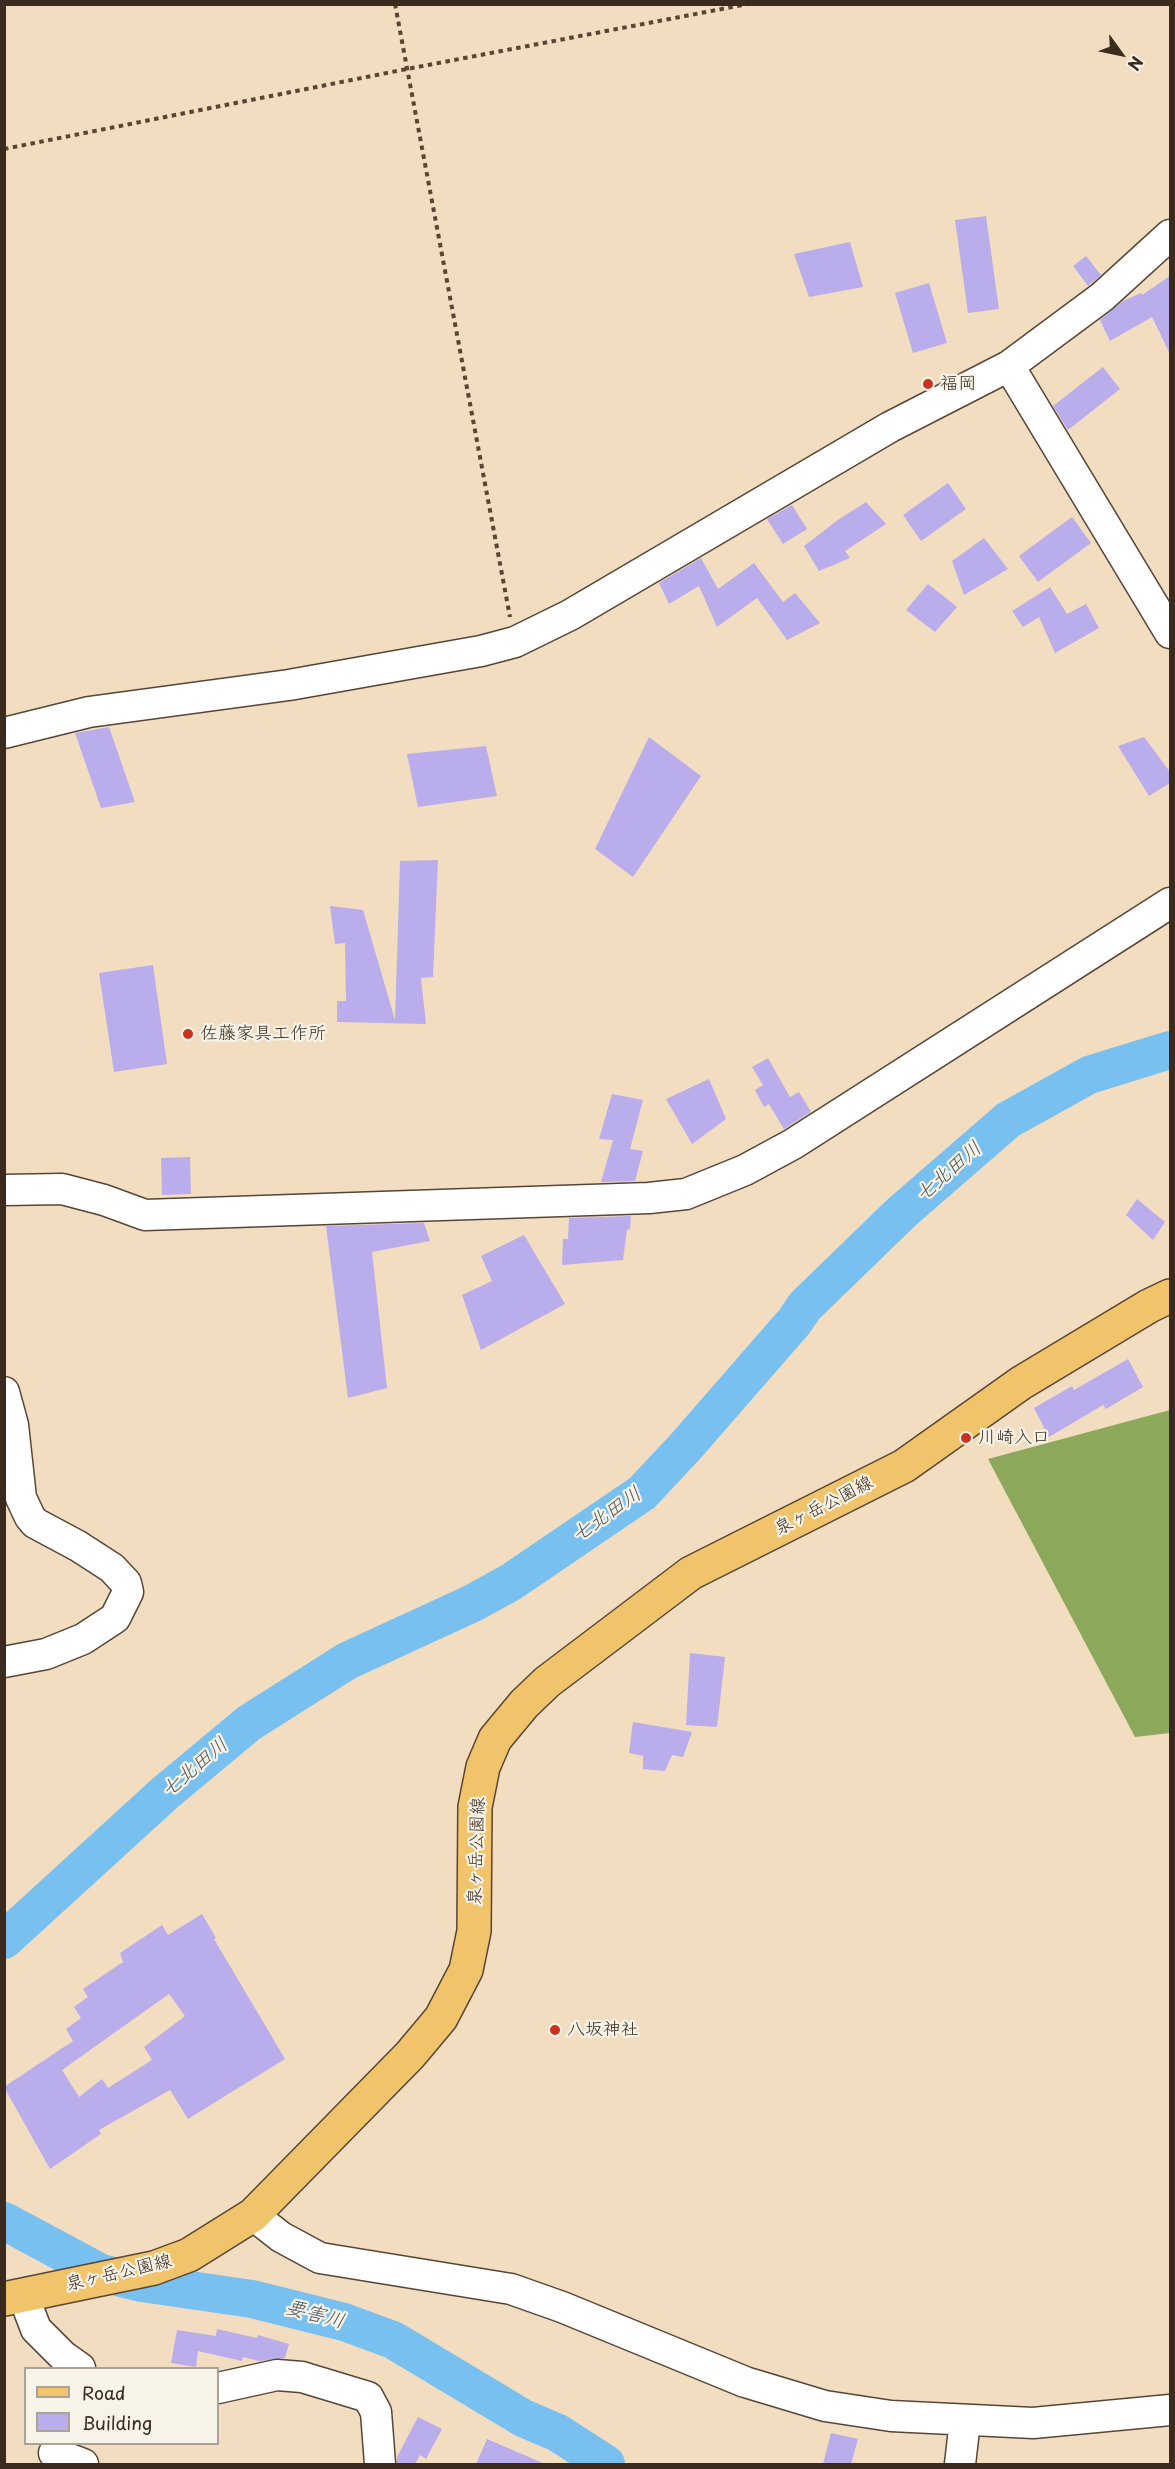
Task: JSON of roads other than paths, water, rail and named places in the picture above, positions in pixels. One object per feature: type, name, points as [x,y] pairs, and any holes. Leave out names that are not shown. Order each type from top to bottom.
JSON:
[{"type":"main road","name":"泉ヶ岳公園線","points":[[14,2297],[154,2268],[189,2255],[253,2214],[410,2055],[441,2018],[466,1970],[474,1931],[475,1807],[483,1767],[495,1739],[524,1704],[547,1682],[690,1573],[904,1466],[1021,1383],[1149,1306],[1170,1296]]},
{"type":"street","points":[[4,733],[89,712],[289,685],[481,651],[515,642],[570,615],[890,427],[1009,366],[1102,297],[1170,235]]},
{"type":"street","points":[[1009,366],[1170,633]]},
{"type":"street","points":[[4,1190],[62,1189],[104,1200],[145,1215],[649,1198],[686,1194],[746,1170],[794,1144],[1170,903]]},
{"type":"street","points":[[4,1392],[13,1425],[21,1498],[30,1517],[111,1568],[126,1583],[128,1592],[126,1600],[110,1623],[83,1639],[46,1654],[4,1662]]},
{"type":"street","points":[[253,2214],[281,2237],[320,2258],[511,2289],[562,2307],[745,2382],[825,2406],[891,2416],[1033,2423],[1170,2410]]},
{"type":"street","points":[[14,2297],[36,2329],[63,2356],[79,2367]]},
{"type":"street","points":[[219,2388],[277,2375],[302,2377],[368,2397],[376,2412],[380,2464]]},
{"type":"street","points":[[960,2464],[965,2421]]},
{"type":"street","points":[[54,2453],[82,2464]]},
{"type":"waterway","name":"七北田川","points":[[4,1940],[165,1793],[249,1723],[347,1661],[473,1603],[511,1582],[642,1493],[686,1446],[794,1322],[805,1306],[902,1212],[1008,1120],[1089,1075],[1170,1050]]},
{"type":"waterway","name":"要害川","points":[[4,2221],[101,2273],[142,2283],[252,2299],[344,2322],[393,2340],[523,2418],[558,2433],[606,2464]]},
{"type":"place","name":"福岡","points":[[928,384]]},
{"type":"place","name":"佐藤家具工作所","points":[[188,1034]]},
{"type":"place","name":"川崎入口","points":[[966,1438]]},
{"type":"place","name":"八坂神社","points":[[555,2030]]}]
